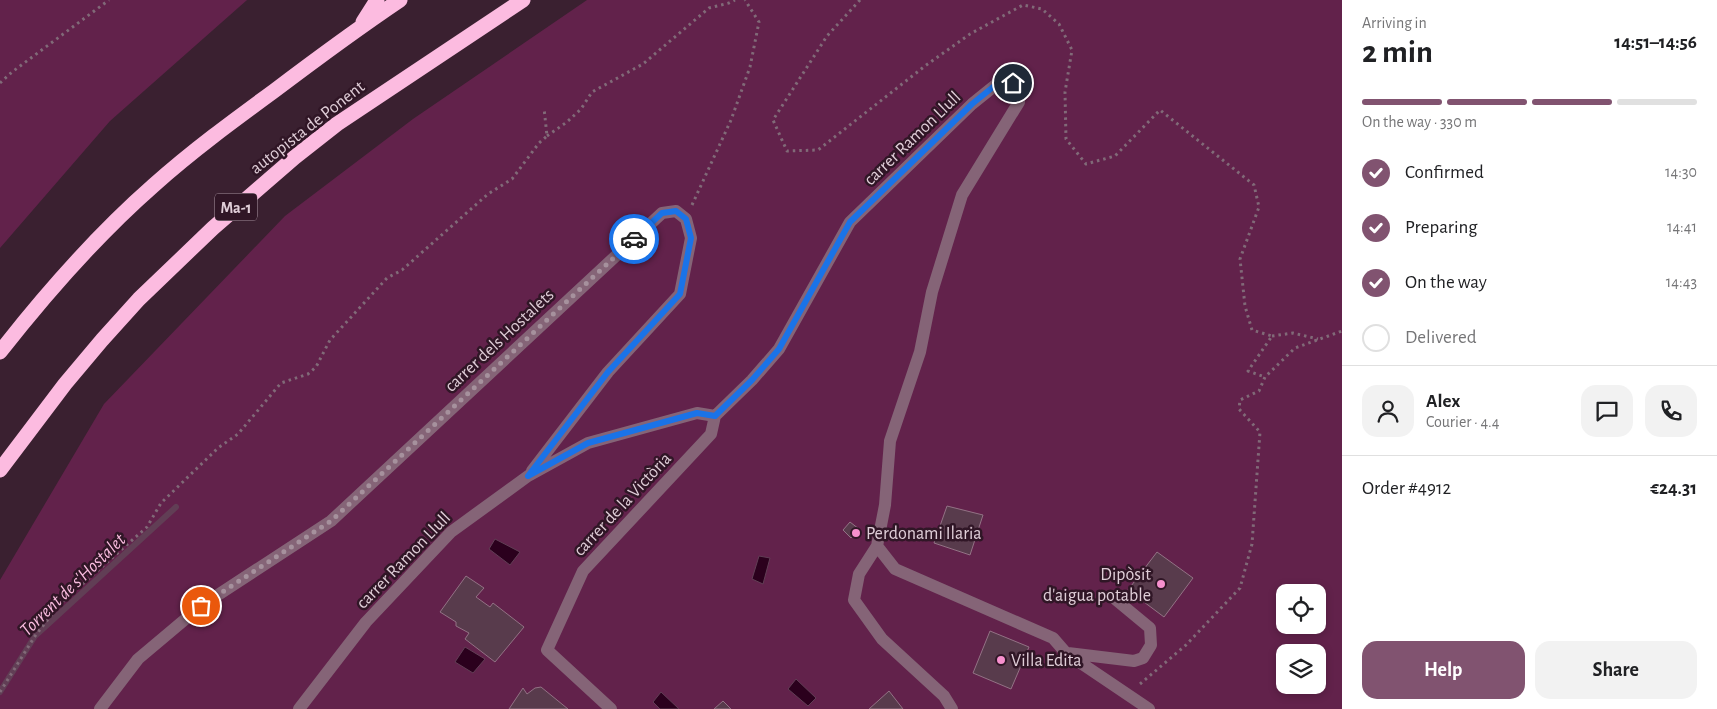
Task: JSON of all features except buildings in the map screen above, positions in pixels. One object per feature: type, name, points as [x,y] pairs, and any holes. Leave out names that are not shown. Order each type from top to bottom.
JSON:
[{"type":"highway","points":[[362,25],[377,0]]},
{"type":"highway","points":[[0,352],[32,311],[75,263],[154,185],[242,114],[362,25],[400,0]]},
{"type":"highway","name":"autopista de Ponent","points":[[0,470],[54,398],[102,340],[145,293],[213,228],[337,124],[523,0]]},
{"type":"street","name":"carrer Ramon Llull","points":[[299,709],[366,622],[450,532],[528,476],[588,443],[697,413],[715,416],[752,380],[779,349],[850,222],[972,104],[998,83],[1006,81],[1013,83],[1019,91],[1019,102],[962,195],[932,292],[920,352],[890,441],[885,505],[877,546]]},
{"type":"street","name":"carrer dels Hostalets","points":[[100,709],[138,659],[201,606],[331,521],[662,213],[676,211],[686,219]]},
{"type":"street","points":[[528,476],[608,372],[680,294],[691,238],[686,219]]},
{"type":"street","name":"carrer de la Victòria","points":[[611,709],[547,650],[583,570],[711,434],[715,416]]},
{"type":"street","points":[[952,709],[944,696],[882,639],[854,600],[859,574],[877,546],[896,569],[1053,638],[1066,653],[1149,709]]},
{"type":"street","points":[[1066,653],[1134,661],[1143,658],[1150,645],[1150,628],[1115,599]]},
{"type":"path","points":[[0,83],[109,0]]},
{"type":"path","points":[[0,692],[35,636],[60,604],[147,527],[160,504],[218,448],[238,434],[281,383],[308,374],[316,367],[330,340],[387,278],[402,270],[488,194],[512,179],[539,143],[581,109],[592,92],[643,64],[708,8],[735,0]]},
{"type":"path","points":[[686,219],[731,120],[750,67],[759,22],[745,0]]},
{"type":"path","points":[[860,0],[827,36],[773,120],[786,151],[818,150],[925,66],[970,34],[1023,5],[1042,9],[1060,24],[1072,50],[1065,92],[1066,139],[1086,164],[1115,156],[1160,110],[1254,185],[1260,207],[1240,259],[1245,306],[1252,330],[1272,336],[1293,333],[1320,339]]},
{"type":"path","points":[[544,108],[547,136]]},
{"type":"path","points":[[1128,694],[1186,645],[1240,588],[1252,544],[1260,432],[1239,409],[1240,400],[1260,391],[1265,376],[1295,348],[1342,330]]},
{"type":"path","points":[[1265,376],[1248,371],[1272,336]]},
{"type":"shaded area","points":[[0,0],[247,0],[110,121],[0,248]]},
{"type":"shaded area","points":[[587,0],[1342,0],[1342,709],[0,709],[0,580],[104,404],[285,216],[413,119]]},
{"type":"shaded area","points":[[495,539],[520,552],[510,565],[489,549]]},
{"type":"shaded area","points":[[759,556],[770,558],[763,584],[752,579]]},
{"type":"shaded area","points":[[465,647],[485,659],[473,673],[455,662]]},
{"type":"shaded area","points":[[796,679],[816,698],[808,706],[788,689]]},
{"type":"shaded area","points":[[661,692],[679,709],[660,709],[653,702]]},
{"type":"waterway","name":"Torrent de s'Hostalet","points":[[0,692],[35,636],[176,507]]},
{"type":"way so far","points":[[201,606],[331,521],[634,239]]},
{"type":"place","name":"Perdonami Ilaria","points":[[856,533]]},
{"type":"place","name":"Dipòsit d'aigua potable","points":[[1161,584]]},
{"type":"place","name":"Villa Edita","points":[[1001,660]]},
{"type":"route","points":[[634,239],[662,213],[676,211],[686,219],[691,238],[680,294],[608,372],[528,476],[588,443],[697,413],[715,416],[752,380],[779,349],[850,222],[972,104],[998,83],[1006,81],[1013,83]]}]
